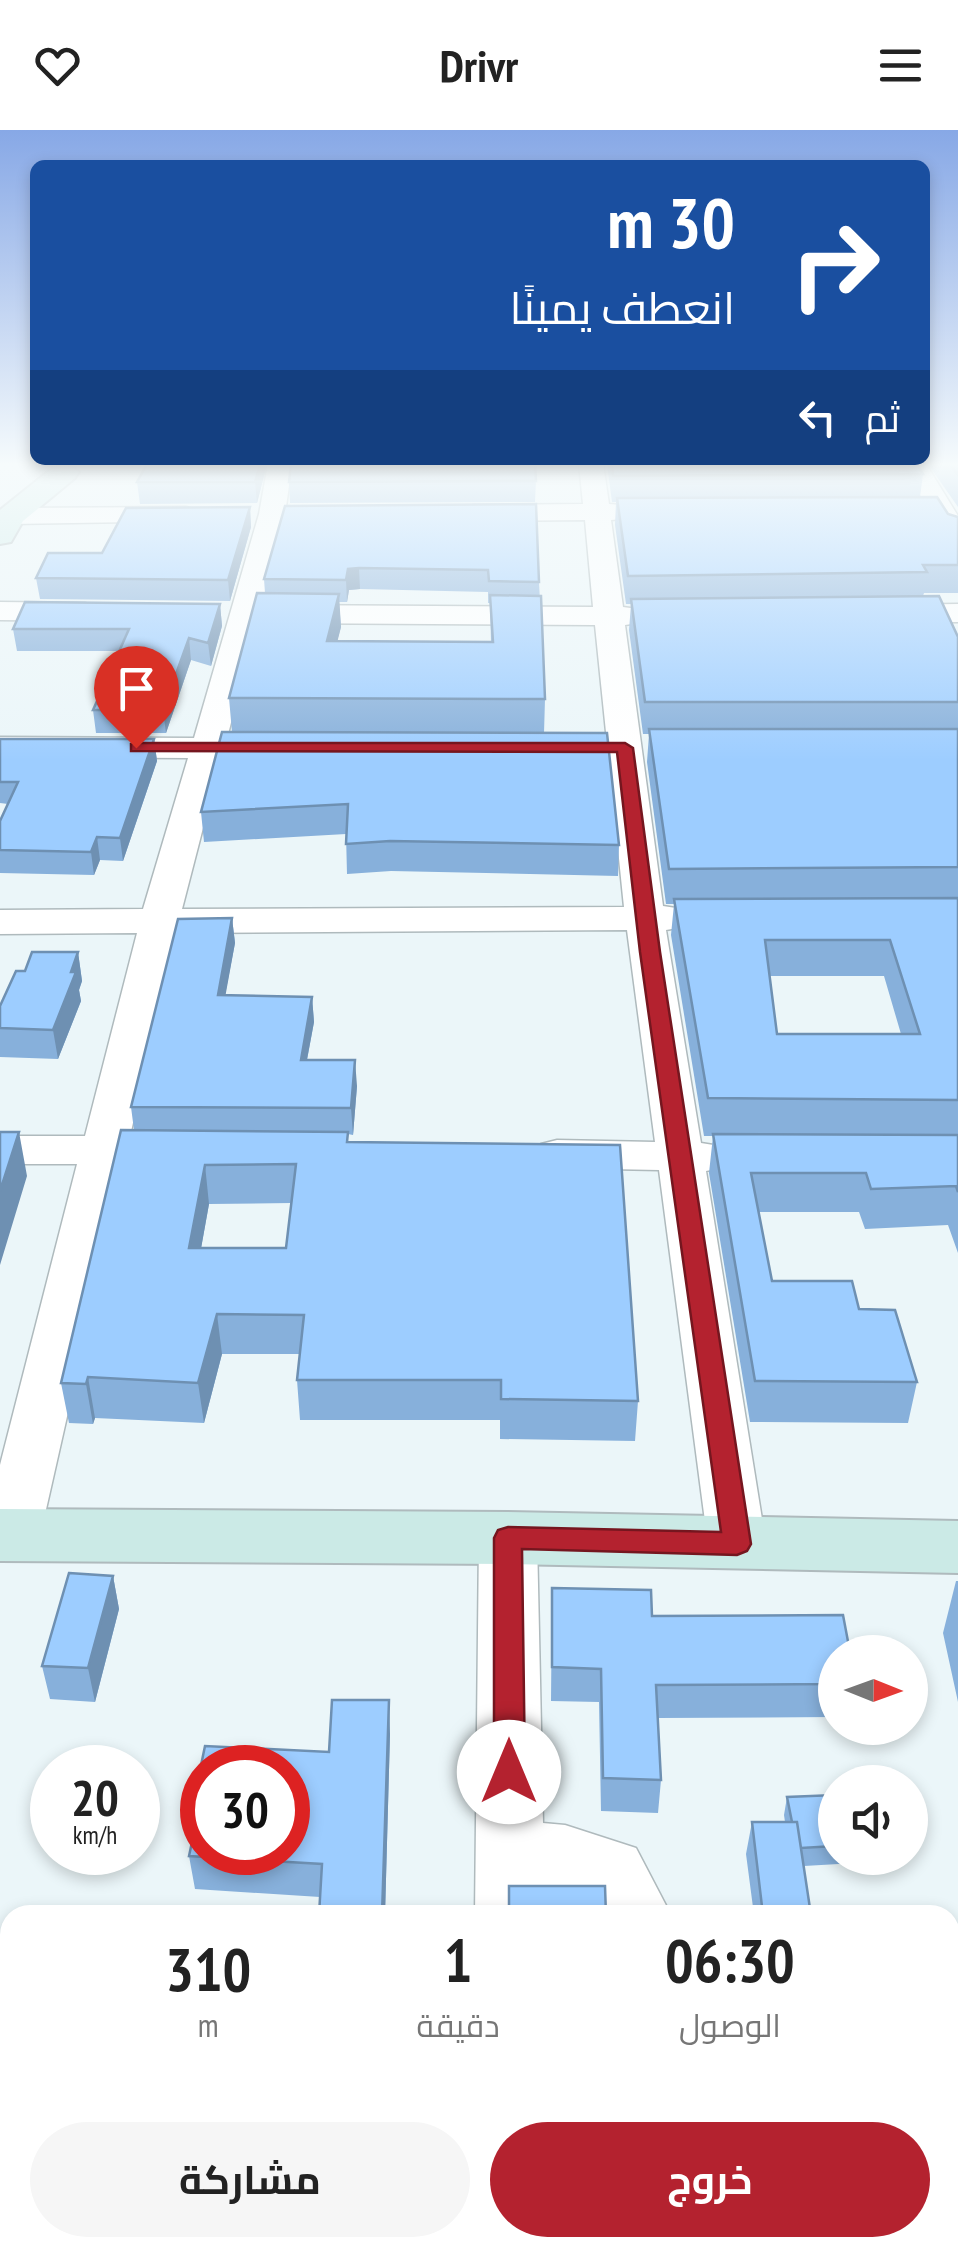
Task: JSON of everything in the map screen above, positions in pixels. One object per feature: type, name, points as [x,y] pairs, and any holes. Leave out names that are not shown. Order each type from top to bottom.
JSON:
[{"type":"main road","points":[[5,1535],[508,1538],[958,1547]]},
{"type":"street","points":[[5,1535],[107,1150],[159,922],[205,748],[232,613],[252,563]]},
{"type":"street","points":[[601,563],[645,918],[737,1544]]},
{"type":"street","points":[[0,611],[112,612]]},
{"type":"street","points":[[232,613],[665,616]]},
{"type":"street","points":[[860,614],[958,613]]},
{"type":"street","points":[[0,747],[262,748]]},
{"type":"street","points":[[0,922],[704,918]]},
{"type":"street","points":[[0,1150],[183,1150]]},
{"type":"street","points":[[506,1153],[759,1156]]},
{"type":"street","points":[[508,1538],[510,1882],[565,1856],[612,1870],[631,1905]]},
{"type":"building","points":[[43,563],[233,563],[228,580],[36,578]]},
{"type":"building","points":[[269,563],[538,563],[539,582],[489,581],[488,570],[359,568],[348,569],[346,580],[264,579]]},
{"type":"building","points":[[626,563],[958,563],[923,565],[927,572],[628,576]]},
{"type":"building","points":[[257,593],[339,594],[327,641],[493,642],[490,595],[541,596],[545,699],[229,698]]},
{"type":"building","points":[[939,596],[958,637],[958,702],[645,702],[631,599]]},
{"type":"building","points":[[25,602],[220,604],[208,643],[189,638],[163,710],[93,710],[129,629],[13,629]]},
{"type":"building","points":[[649,729],[958,729],[958,867],[669,869]]},
{"type":"building","points":[[222,732],[607,733],[619,845],[390,841],[346,844],[348,804],[201,812]]},
{"type":"building","points":[[0,739],[154,739],[120,838],[97,837],[91,852],[0,850],[0,821],[18,782],[0,782]]},
{"type":"building","points":[[958,898],[958,1100],[708,1098],[674,899]],"holes":[[[765,940],[890,940],[920,1034],[777,1034]]]},
{"type":"building","points":[[232,918],[218,995],[312,997],[301,1060],[355,1060],[351,1108],[131,1107],[178,919]]},
{"type":"building","points":[[32,952],[78,952],[71,972],[76,972],[53,1030],[0,1028],[0,1006],[16,971],[25,971]]},
{"type":"building","points":[[121,1130],[348,1132],[347,1142],[620,1145],[638,1401],[501,1399],[501,1380],[297,1380],[304,1315],[217,1314],[198,1383],[88,1377],[86,1384],[61,1383]],"holes":[[[296,1164],[286,1248],[189,1248],[205,1165]]]},
{"type":"building","points":[[0,1132],[19,1132],[0,1191]]},
{"type":"building","points":[[713,1134],[958,1135],[958,1192],[956,1186],[871,1189],[866,1173],[751,1173],[772,1281],[852,1281],[859,1309],[895,1310],[917,1382],[755,1381]]},
{"type":"building","points":[[69,1573],[113,1576],[88,1668],[42,1666]]},
{"type":"building","points":[[552,1588],[651,1590],[652,1616],[843,1615],[847,1635],[818,1635],[818,1684],[656,1685],[661,1780],[603,1778],[601,1669],[552,1667]]},
{"type":"building","points":[[332,1700],[389,1700],[382,1905],[320,1905],[322,1864],[310,1863],[310,1751],[329,1752]]},
{"type":"building","points":[[818,1796],[818,1847],[801,1848],[797,1822],[792,1822],[787,1797]]},
{"type":"building","points":[[752,1822],[797,1822],[809,1905],[762,1905]]},
{"type":"building","points":[[509,1886],[605,1886],[606,1905],[509,1905]]},
{"type":"route","points":[[136,748],[625,748],[650,952],[737,1544],[508,1538],[509,1772]]}]
